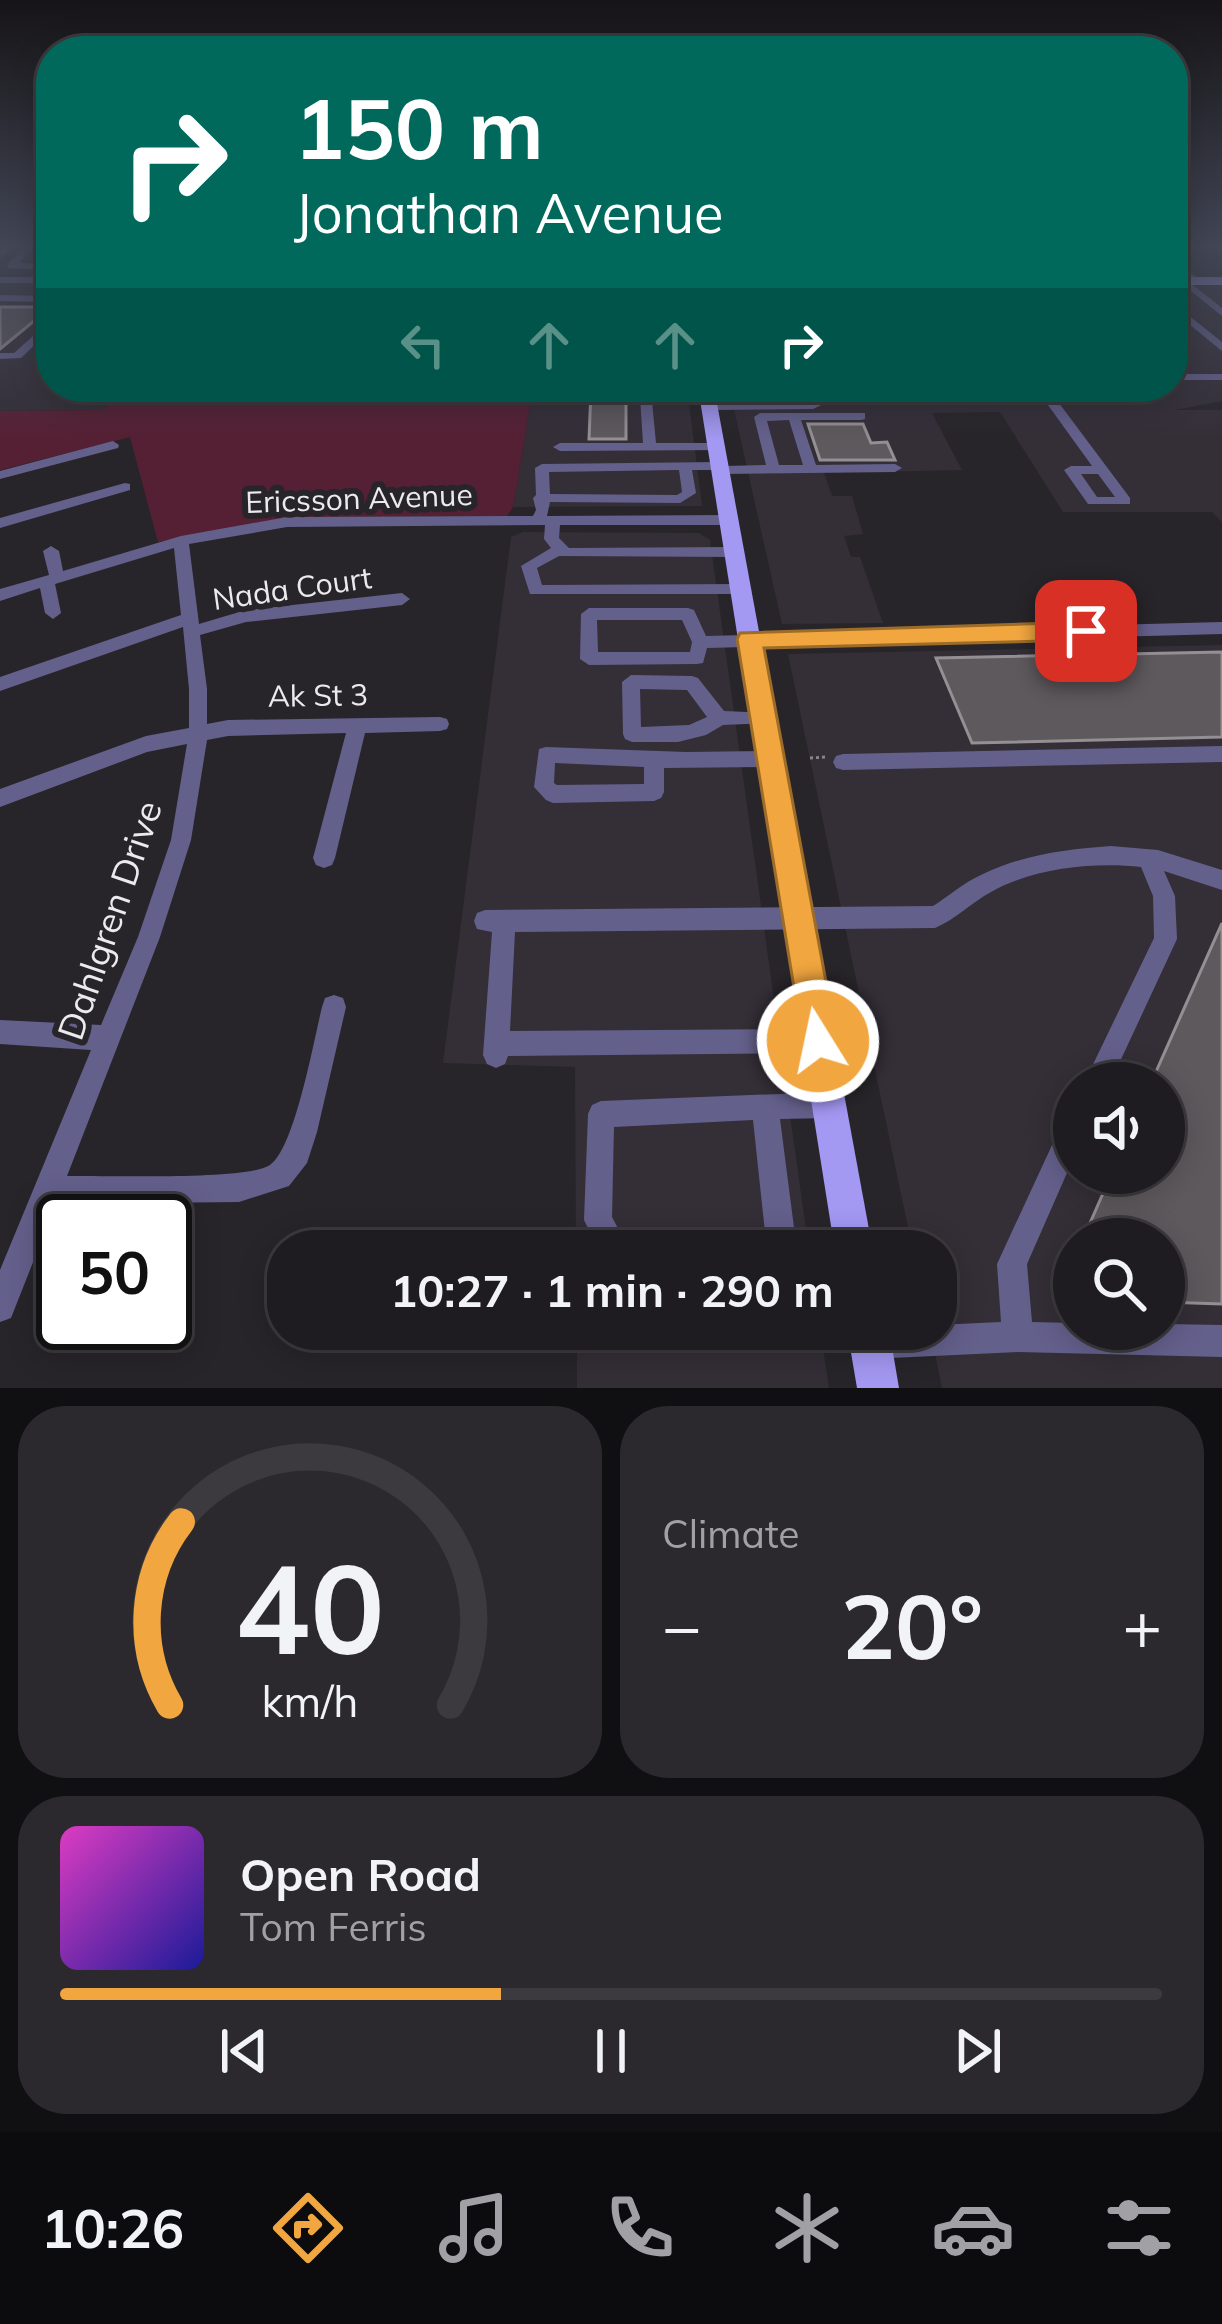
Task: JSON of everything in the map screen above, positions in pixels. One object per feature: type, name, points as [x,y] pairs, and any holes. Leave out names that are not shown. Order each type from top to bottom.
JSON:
[{"type":"main road","points":[[709,402],[850,1230]]},
{"type":"main road","points":[[871,1350],[878,1388]]},
{"type":"street","points":[[1188,318],[1222,348]]},
{"type":"street","points":[[0,356],[16,356],[36,337]]},
{"type":"street","points":[[1188,377],[1222,377]]},
{"type":"street","points":[[647,402],[650,447]]},
{"type":"street","points":[[774,402],[820,402]]},
{"type":"street","points":[[1052,402],[1102,470]]},
{"type":"street","points":[[775,470],[760,417],[861,416]]},
{"type":"street","points":[[794,417],[811,470]]},
{"type":"street","points":[[0,475],[113,445]]},
{"type":"street","points":[[560,447],[650,447],[775,470],[895,468]]},
{"type":"street","points":[[718,461],[542,469],[540,498],[551,539],[565,553],[734,552]]},
{"type":"street","points":[[540,498],[680,499],[688,493],[685,466]]},
{"type":"street","points":[[0,523],[125,488]]},
{"type":"street","name":"Ericsson Avenue","points":[[0,596],[181,541],[317,520],[729,520]]},
{"type":"street","name":"Dahlgren Drive","points":[[0,1307],[170,880],[191,792],[198,735],[181,541]]},
{"type":"street","points":[[561,549],[529,566],[536,590],[740,589]]},
{"type":"street","points":[[51,550],[53,613]]},
{"type":"street","points":[[697,552],[701,589]]},
{"type":"street","name":"Nada Court","points":[[0,684],[190,626],[402,599]]},
{"type":"street","points":[[589,614],[688,614],[700,642],[697,658],[589,659],[589,614]]},
{"type":"street","points":[[700,642],[1222,628]]},
{"type":"street","points":[[719,718],[692,683],[632,682],[632,734],[692,734],[706,730],[719,718],[763,718]]},
{"type":"street","name":"Ak St 3","points":[[0,798],[123,751],[198,735],[274,724],[440,724]]},
{"type":"street","points":[[323,858],[358,724]]},
{"type":"street","points":[[837,759],[1222,754]]},
{"type":"street","points":[[653,759],[654,792],[553,794],[544,787],[546,755],[653,759],[709,763],[770,759]]},
{"type":"street","points":[[1107,1062],[1166,939],[1164,896],[1148,858]]},
{"type":"street","points":[[818,1041],[496,1049],[495,922],[935,917],[979,886],[1030,865],[1148,858],[1222,880]]},
{"type":"street","points":[[47,1190],[239,1188],[279,1176],[297,1153],[304,1132],[334,1007]]},
{"type":"street","points":[[0,1032],[108,1038]]},
{"type":"street","points":[[603,1230],[598,1220],[601,1114],[829,1105]]},
{"type":"street","points":[[765,1106],[780,1230]]},
{"type":"street","points":[[1018,1337],[1012,1264],[1053,1173]]},
{"type":"street","points":[[957,1337],[1222,1341]]},
{"type":"path","points":[[810,758],[837,759]]},
{"type":"shaded area","points":[[0,311],[36,311],[36,402],[110,402],[104,410],[0,411]]},
{"type":"shaded area","points":[[1188,311],[1222,311],[1222,401],[1174,410],[1222,410],[1222,522],[1212,512],[1063,512],[1000,412],[932,413],[962,470],[824,473],[832,496],[852,496],[863,534],[844,536],[851,557],[860,557],[883,623],[782,624],[732,402],[1188,402]]},
{"type":"shaded area","points":[[110,402],[530,402],[513,507],[507,516],[299,517],[158,542],[130,437],[0,470],[0,411],[104,410]]},
{"type":"shaded area","points":[[530,402],[689,402],[702,506],[513,507]]},
{"type":"shaded area","points":[[523,532],[699,533],[710,540],[806,1230],[576,1230],[575,1067],[443,1063],[511,537]]},
{"type":"shaded area","points":[[1222,645],[1222,1388],[942,1388],[934,1350],[957,1350],[957,1230],[909,1230],[788,654]]},
{"type":"shaded area","points":[[577,1350],[823,1350],[829,1388],[577,1388]]},
{"type":"building","points":[[0,311],[36,311],[36,319],[0,349]]},
{"type":"building","points":[[591,402],[626,402],[626,439],[589,439]]},
{"type":"building","points":[[808,424],[863,424],[871,443],[887,442],[895,460],[820,460]]},
{"type":"building","points":[[1222,652],[1222,737],[972,743],[936,658]]},
{"type":"building","points":[[1222,923],[1222,1304],[1185,1303],[1185,1218],[1092,1218],[1103,1194],[1185,1194],[1185,1062],[1160,1062]]},
{"type":"route","points":[[818,1041],[749,639],[1086,631]]}]
